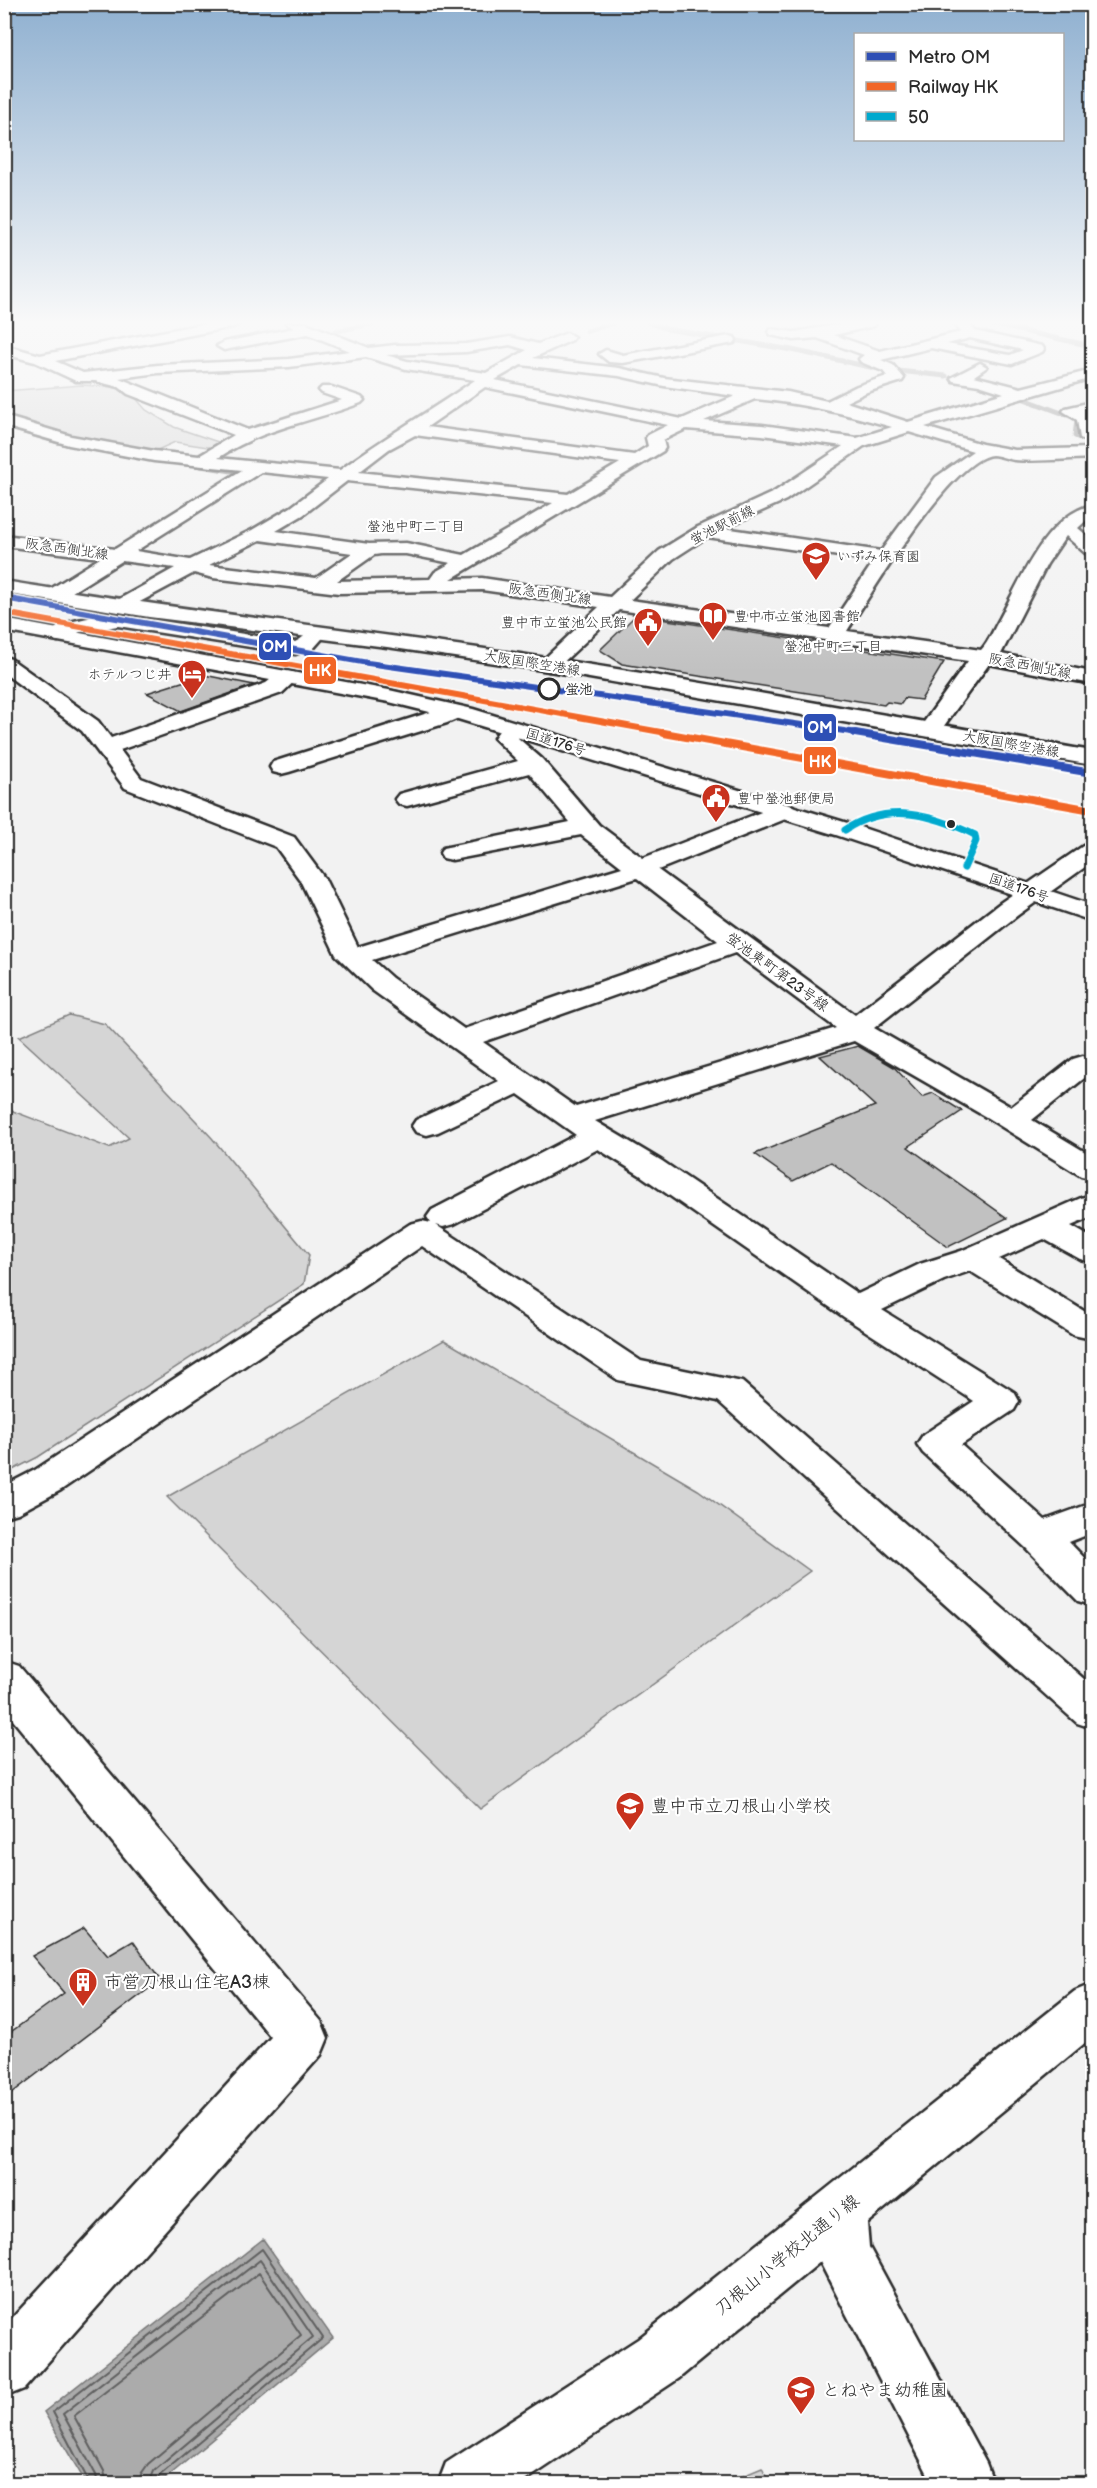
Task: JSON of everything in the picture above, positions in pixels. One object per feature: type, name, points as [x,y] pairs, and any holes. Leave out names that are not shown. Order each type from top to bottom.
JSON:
[{"type":"main road","points":[[70,439],[154,456],[255,469],[361,477],[567,499]]},
{"type":"main road","points":[[202,462],[239,439]]},
{"type":"main road","points":[[121,606],[297,511],[383,446],[396,439]]},
{"type":"main road","points":[[480,439],[634,460]]},
{"type":"main road","points":[[436,584],[442,576],[567,499],[657,448],[654,439]]},
{"type":"main road","points":[[829,439],[858,443]]},
{"type":"main road","name":"蛍池駅前線","points":[[549,665],[666,555],[704,531],[780,496],[858,443],[870,439]]},
{"type":"main road","points":[[950,439],[989,450],[1084,469]]},
{"type":"main road","points":[[834,636],[886,557],[942,481],[972,458],[989,450]]},
{"type":"main road","points":[[1015,454],[1092,453]]},
{"type":"main road","points":[[54,595],[255,469]]},
{"type":"main road","points":[[930,729],[978,662],[992,652],[1038,564],[1060,531],[1092,510]]},
{"type":"main road","points":[[1067,528],[1092,549]]},
{"type":"main road","points":[[704,531],[886,557]]},
{"type":"main road","points":[[258,534],[369,550],[385,547],[467,561]]},
{"type":"main road","name":"阪急西側北線","points":[[4,540],[192,566],[213,572],[339,587],[482,584],[985,657],[1092,678]]},
{"type":"main road","points":[[319,585],[369,550]]},
{"type":"main road","name":"大阪国際空港線","points":[[4,587],[121,606],[549,665],[1092,758]]},
{"type":"main road","points":[[58,635],[81,626],[118,620],[295,648],[303,647],[318,632]]},
{"type":"main road","name":"国道176号","points":[[4,625],[288,677],[453,712],[785,811],[946,862],[1092,913]]},
{"type":"main road","points":[[4,663],[90,726],[133,783],[285,842],[312,879],[345,949],[382,984],[572,1118],[651,1168],[856,1309],[1001,1401],[936,1444],[1040,1538],[1092,1590]]},
{"type":"main road","points":[[112,745],[274,688],[288,677]]},
{"type":"main road","points":[[281,767],[453,712]]},
{"type":"main road","name":"蛍池東町第23号線","points":[[513,729],[505,738],[534,764],[587,826],[639,868],[870,1039],[1012,1120],[1092,1169]]},
{"type":"main road","points":[[407,799],[534,764]]},
{"type":"main road","points":[[353,957],[498,915],[639,868],[785,811]]},
{"type":"main road","points":[[453,853],[587,826]]},
{"type":"main road","points":[[572,1118],[831,1040],[856,1029],[867,1018],[1032,892],[1092,851]]},
{"type":"main road","points":[[461,1040],[738,943]]},
{"type":"main road","points":[[1012,1120],[1083,1065]]},
{"type":"main road","points":[[427,1126],[520,1082]]},
{"type":"main road","points":[[443,1217],[599,1136]]},
{"type":"main road","points":[[856,1309],[932,1272],[973,1258],[1092,1205]]},
{"type":"main road","points":[[1046,1226],[1092,1252]]},
{"type":"main road","points":[[4,1503],[48,1480],[422,1231],[632,1371],[729,1391],[1092,1711]]},
{"type":"main road","points":[[973,1258],[1085,1327],[1092,1328]]},
{"type":"main road","points":[[1040,1538],[1092,1517]]},
{"type":"main road","points":[[4,1677],[303,2037],[4,2369]]},
{"type":"main road","name":"刀根山小学校北通り線","points":[[467,2484],[658,2359],[1092,2007]]},
{"type":"main road","points":[[839,2214],[843,2253],[965,2484]]},
{"type":"shaded area","points":[[85,439],[210,439],[221,443],[214,448],[175,442],[153,452]]},
{"type":"shaded area","points":[[69,1015],[105,1024],[212,1138],[309,1255],[304,1284],[38,1457],[5,1474],[5,1108],[109,1148],[129,1138],[19,1037]]},
{"type":"shaded area","points":[[444,1340],[698,1490],[810,1571],[480,1809],[167,1497]]},
{"type":"shaded area","points":[[762,2468],[769,2483],[726,2483]]},
{"type":"water","points":[[263,2239],[333,2338],[160,2483],[86,2483],[44,2412]]},
{"type":"building","points":[[635,616],[944,662],[921,700],[905,698],[901,704],[887,702],[884,705],[622,664],[600,650]]},
{"type":"building","name":"ホテルつじ井","points":[[204,675],[254,685],[181,711],[147,693]]},
{"type":"building","points":[[858,1046],[894,1067],[922,1097],[933,1093],[962,1111],[908,1147],[1007,1218],[948,1247],[831,1162],[793,1181],[755,1154],[875,1106],[820,1056]]},
{"type":"building","name":"市営刀根山住宅A3棟","points":[[84,1928],[108,1956],[133,1941],[160,1980],[4,2099],[4,2037],[64,1993],[32,1956]]},
{"type":"waterway","points":[[48,439],[130,456]]},
{"type":"waterway","points":[[1083,439],[1092,443]]},
{"type":"waterway","points":[[195,465],[238,472]]},
{"type":"metro line","name":"OM","points":[[4,598],[368,663],[907,740],[1092,773]]},
{"type":"rail line","name":"HK","points":[[4,613],[1092,810]]},
{"type":"transit line","name":"50","points":[[845,830],[874,815],[899,813],[939,820],[975,835],[976,841],[964,868]]},
{"type":"place","name":"いずみ保育園","points":[[816,582]]},
{"type":"place","name":"豊中市立蛍池図書館","points":[[713,642]]},
{"type":"place","name":"豊中市立蛍池公民館","points":[[648,648]]},
{"type":"place","name":"蛍池","points":[[549,689]]},
{"type":"place","name":"ホテルつじ井","points":[[192,700]]},
{"type":"place","name":"豊中螢池郵便局","points":[[716,824]]},
{"type":"place","name":"豊中市立刀根山小学校","points":[[630,1832]]},
{"type":"place","name":"市営刀根山住宅A3棟","points":[[83,2008]]},
{"type":"place","name":"とねやま幼稚園","points":[[801,2416]]},
{"type":"district","name":"螢池中町二丁目","points":[[416,526]]},
{"type":"district","name":"螢池中町三丁目","points":[[833,646]]}]
